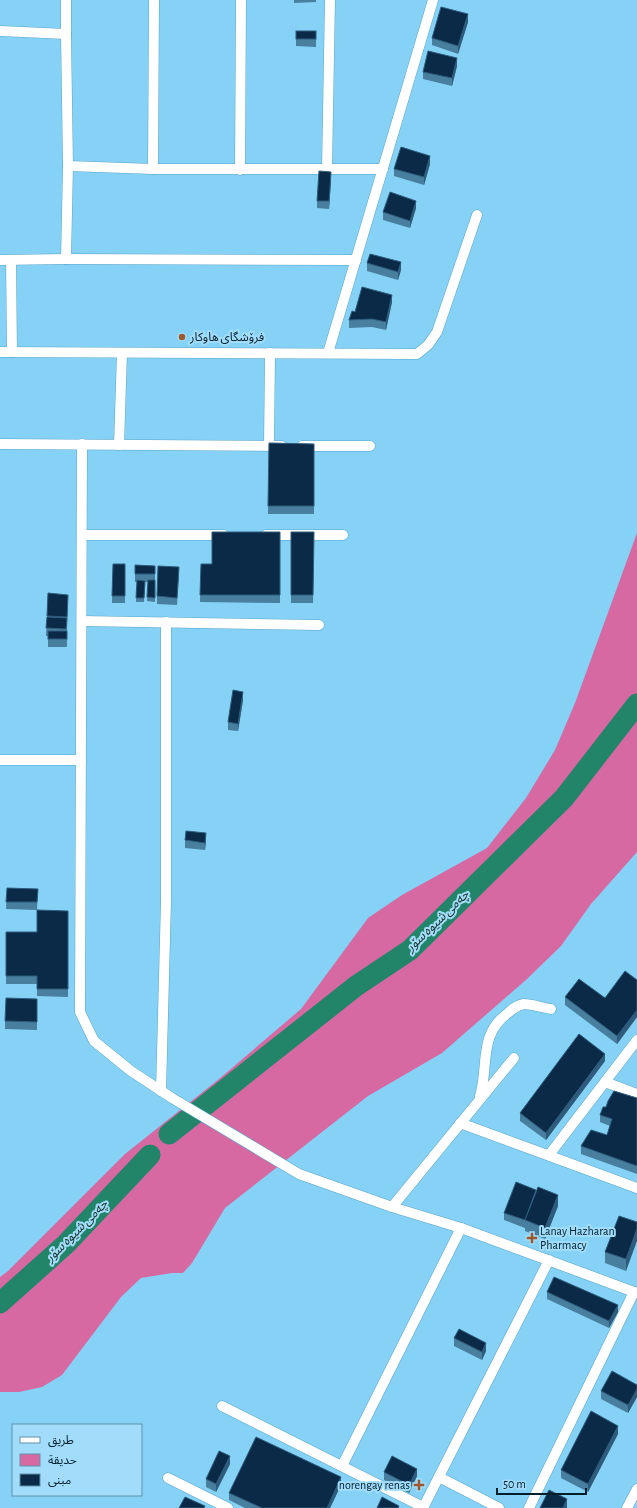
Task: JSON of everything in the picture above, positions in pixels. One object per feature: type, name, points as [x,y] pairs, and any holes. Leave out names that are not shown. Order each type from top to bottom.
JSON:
[{"type":"street","points":[[66,0],[68,166],[66,259]]},
{"type":"street","points":[[153,169],[154,0]]},
{"type":"street","points":[[240,170],[241,0]]},
{"type":"street","points":[[327,169],[330,0]]},
{"type":"street","points":[[328,353],[433,0]]},
{"type":"street","points":[[0,31],[66,34]]},
{"type":"street","points":[[68,166],[240,170],[383,169]]},
{"type":"street","points":[[0,352],[418,354],[428,345],[437,332],[477,215]]},
{"type":"street","points":[[0,260],[356,260]]},
{"type":"street","points":[[11,260],[12,352]]},
{"type":"street","points":[[119,445],[122,353]]},
{"type":"street","points":[[270,353],[270,446]]},
{"type":"street","points":[[0,444],[370,446]]},
{"type":"street","points":[[82,444],[80,1012],[94,1041],[131,1071],[172,1098],[299,1174],[392,1207],[461,1228],[635,1293],[529,1508]]},
{"type":"street","points":[[82,535],[232,535]]},
{"type":"street","points":[[256,535],[343,535]]},
{"type":"street","points":[[82,621],[319,625]]},
{"type":"street","points":[[161,1090],[166,901],[166,622]]},
{"type":"street","points":[[0,760],[81,760]]},
{"type":"street","points":[[478,1100],[483,1085],[484,1058],[488,1038],[502,1017],[514,1008],[524,1004],[551,1009]]},
{"type":"street","points":[[549,1155],[637,1040]]},
{"type":"street","points":[[392,1207],[478,1100],[514,1058]]},
{"type":"street","points":[[605,1082],[637,1094]]},
{"type":"street","points":[[460,1123],[637,1188]]},
{"type":"street","points":[[342,1466],[461,1228]]},
{"type":"street","points":[[222,1406],[423,1508],[549,1260]]},
{"type":"street","points":[[439,1477],[499,1508]]},
{"type":"street","points":[[168,1478],[228,1508]]},
{"type":"street","points":[[627,1508],[637,1489]]},
{"type":"green space","points":[[637,533],[637,852],[591,904],[561,946],[527,979],[442,1053],[368,1096],[225,1208],[192,1263],[183,1273],[172,1273],[141,1278],[121,1297],[62,1375],[42,1387],[19,1392],[0,1392],[0,1277],[8,1271],[125,1154],[219,1079],[301,1009],[368,918],[402,895],[487,848],[526,798],[555,750],[575,703]]},
{"type":"building","points":[[441,7],[468,14],[458,46],[432,38]]},
{"type":"building","points":[[296,31],[316,31],[316,39],[296,39]]},
{"type":"building","points":[[428,51],[457,58],[452,78],[423,72]]},
{"type":"building","points":[[401,147],[430,156],[424,177],[394,169]]},
{"type":"building","points":[[319,171],[331,172],[329,201],[317,201]]},
{"type":"building","points":[[390,192],[416,201],[410,221],[383,212]]},
{"type":"building","points":[[370,254],[401,262],[398,272],[367,263]]},
{"type":"building","points":[[362,287],[392,295],[386,322],[372,319],[349,320],[352,311],[355,312]]},
{"type":"building","points":[[269,443],[314,444],[314,506],[268,506]]},
{"type":"building","points":[[212,532],[280,532],[280,595],[200,595],[201,564],[212,564]]},
{"type":"building","points":[[291,532],[314,532],[313,595],[291,595]]},
{"type":"building","points":[[113,564],[125,564],[125,596],[112,596]]},
{"type":"building","points":[[135,565],[155,566],[155,574],[135,574]]},
{"type":"building","points":[[158,566],[179,567],[177,598],[157,596]]},
{"type":"building","points":[[137,580],[145,581],[144,598],[136,598]]},
{"type":"building","points":[[148,580],[155,580],[155,598],[147,597]]},
{"type":"building","points":[[48,593],[68,595],[67,617],[47,616]]},
{"type":"building","points":[[47,617],[67,618],[66,629],[46,628]]},
{"type":"building","points":[[48,631],[67,631],[67,639],[48,639]]},
{"type":"building","points":[[233,690],[243,692],[238,724],[228,722]]},
{"type":"building","points":[[186,831],[206,833],[205,843],[185,840]]},
{"type":"building","points":[[7,888],[38,889],[37,902],[6,902]]},
{"type":"building","points":[[37,910],[68,911],[68,989],[37,989],[37,976],[6,976],[6,932],[37,932]]},
{"type":"building","points":[[625,971],[637,980],[637,1010],[617,1036],[565,997],[579,979],[605,998]]},
{"type":"building","points":[[6,998],[37,999],[37,1022],[5,1021]]},
{"type":"building","points":[[579,1034],[605,1054],[546,1133],[520,1113]]},
{"type":"building","points":[[614,1091],[637,1098],[637,1166],[581,1146],[591,1130],[607,1135],[612,1119],[600,1115],[603,1107],[606,1107]]},
{"type":"building","points":[[516,1182],[536,1190],[525,1220],[504,1213]]},
{"type":"building","points":[[538,1187],[558,1195],[545,1228],[525,1220]]},
{"type":"building","points":[[619,1216],[637,1222],[637,1229],[626,1259],[605,1252]]},
{"type":"building","points":[[554,1277],[618,1305],[609,1321],[547,1292]]},
{"type":"building","points":[[459,1329],[486,1343],[482,1352],[454,1338]]},
{"type":"building","points":[[612,1371],[637,1385],[637,1389],[628,1405],[601,1391]]},
{"type":"building","points":[[591,1411],[618,1426],[588,1484],[561,1470]]},
{"type":"building","points":[[256,1437],[341,1477],[327,1508],[262,1508],[229,1493]]},
{"type":"building","points":[[219,1451],[230,1456],[216,1484],[206,1479]]},
{"type":"building","points":[[392,1456],[417,1469],[409,1485],[384,1472]]},
{"type":"building","points":[[549,1490],[567,1499],[563,1508],[540,1508]]},
{"type":"building","points":[[185,1497],[205,1506],[204,1508],[179,1508]]},
{"type":"building","points":[[382,1497],[399,1506],[398,1508],[377,1508]]},
{"type":"waterway","name":"چەمی شیوە سۆر","points":[[169,1134],[356,986],[410,950],[564,798],[637,704]]},
{"type":"waterway","name":"چەمی شیوە سۆر","points":[[0,1303],[66,1244],[150,1155]]},
{"type":"place","name":"فرۆشگای ھاوکار","points":[[182,337]]},
{"type":"place","name":"Lanay Hazharan Pharmacy","points":[[532,1238]]},
{"type":"place","name":"norengay renas","points":[[419,1485]]}]
